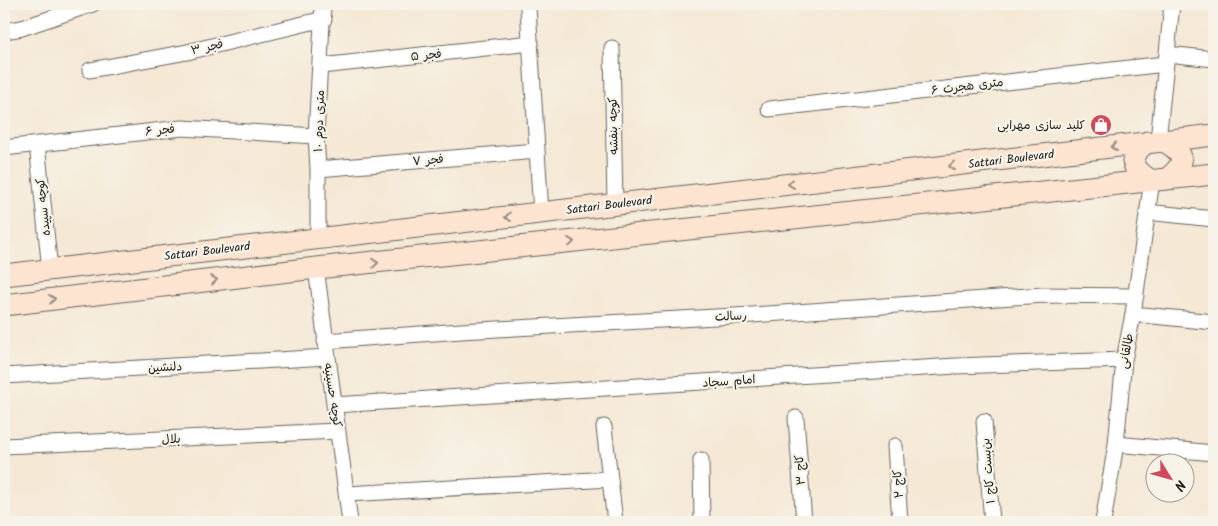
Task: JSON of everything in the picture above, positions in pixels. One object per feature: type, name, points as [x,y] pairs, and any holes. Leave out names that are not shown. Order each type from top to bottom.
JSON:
[{"type":"main road","name":"Sattari Boulevard","points":[[4,276],[1214,135]]},
{"type":"main road","points":[[1155,141],[1177,149],[1182,159],[1177,170],[1156,180],[1136,170],[1133,161],[1138,150],[1155,141]]},
{"type":"main road","points":[[4,305],[307,269],[1214,174]]},
{"type":"main road","points":[[328,238],[346,244],[349,250],[346,262],[341,266]]},
{"type":"main road","points":[[294,241],[287,252],[287,259],[290,265],[307,269]]},
{"type":"street","points":[[4,31],[22,28],[93,4]]},
{"type":"street","points":[[1155,141],[1172,4]]},
{"type":"street","points":[[528,8],[541,213]]},
{"type":"street","name":"۱۰ متری دوم","points":[[324,11],[316,136],[318,169],[328,238]]},
{"type":"street","name":"فجر ۳","points":[[90,70],[187,52],[324,11]]},
{"type":"street","name":"فجر ۵","points":[[321,66],[531,43]]},
{"type":"street","name":"کوچه بنفشه","points":[[612,48],[615,205]]},
{"type":"street","name":"۶ متری هجرت","points":[[769,109],[1166,59],[1214,60]]},
{"type":"street","name":"فجر ۶","points":[[4,148],[182,128],[316,136]]},
{"type":"street","name":"کوچه سپیده","points":[[37,144],[50,270]]},
{"type":"street","name":"فجر ۷","points":[[318,169],[537,150]]},
{"type":"street","name":"طالقانی","points":[[1103,522],[1116,444],[1124,360],[1136,296],[1147,212],[1156,180]]},
{"type":"street","points":[[1147,212],[1214,219]]},
{"type":"street","name":"کوچه حسینیه","points":[[307,269],[325,341],[350,522]]},
{"type":"street","name":"رسالت","points":[[325,341],[1043,295],[1136,296]]},
{"type":"street","points":[[1133,314],[1214,322]]},
{"type":"street","name":"دلنشین","points":[[4,376],[327,358]]},
{"type":"street","name":"امام سجاد","points":[[334,405],[956,366],[1124,360]]},
{"type":"street","name":"کاج ۳","points":[[796,418],[804,522]]},
{"type":"street","name":"بن‌بست کاج ۱","points":[[984,421],[992,522]]},
{"type":"street","points":[[604,427],[615,522]]},
{"type":"street","name":"بلال","points":[[4,446],[338,431]]},
{"type":"street","points":[[1116,444],[1214,453]]},
{"type":"street","name":"کاج ۲","points":[[895,446],[900,522]]},
{"type":"street","points":[[701,460],[702,522]]},
{"type":"street","points":[[347,494],[610,479]]},
{"type":"place","name":"کلید سازی مهرابی","points":[[1101,125]]}]
